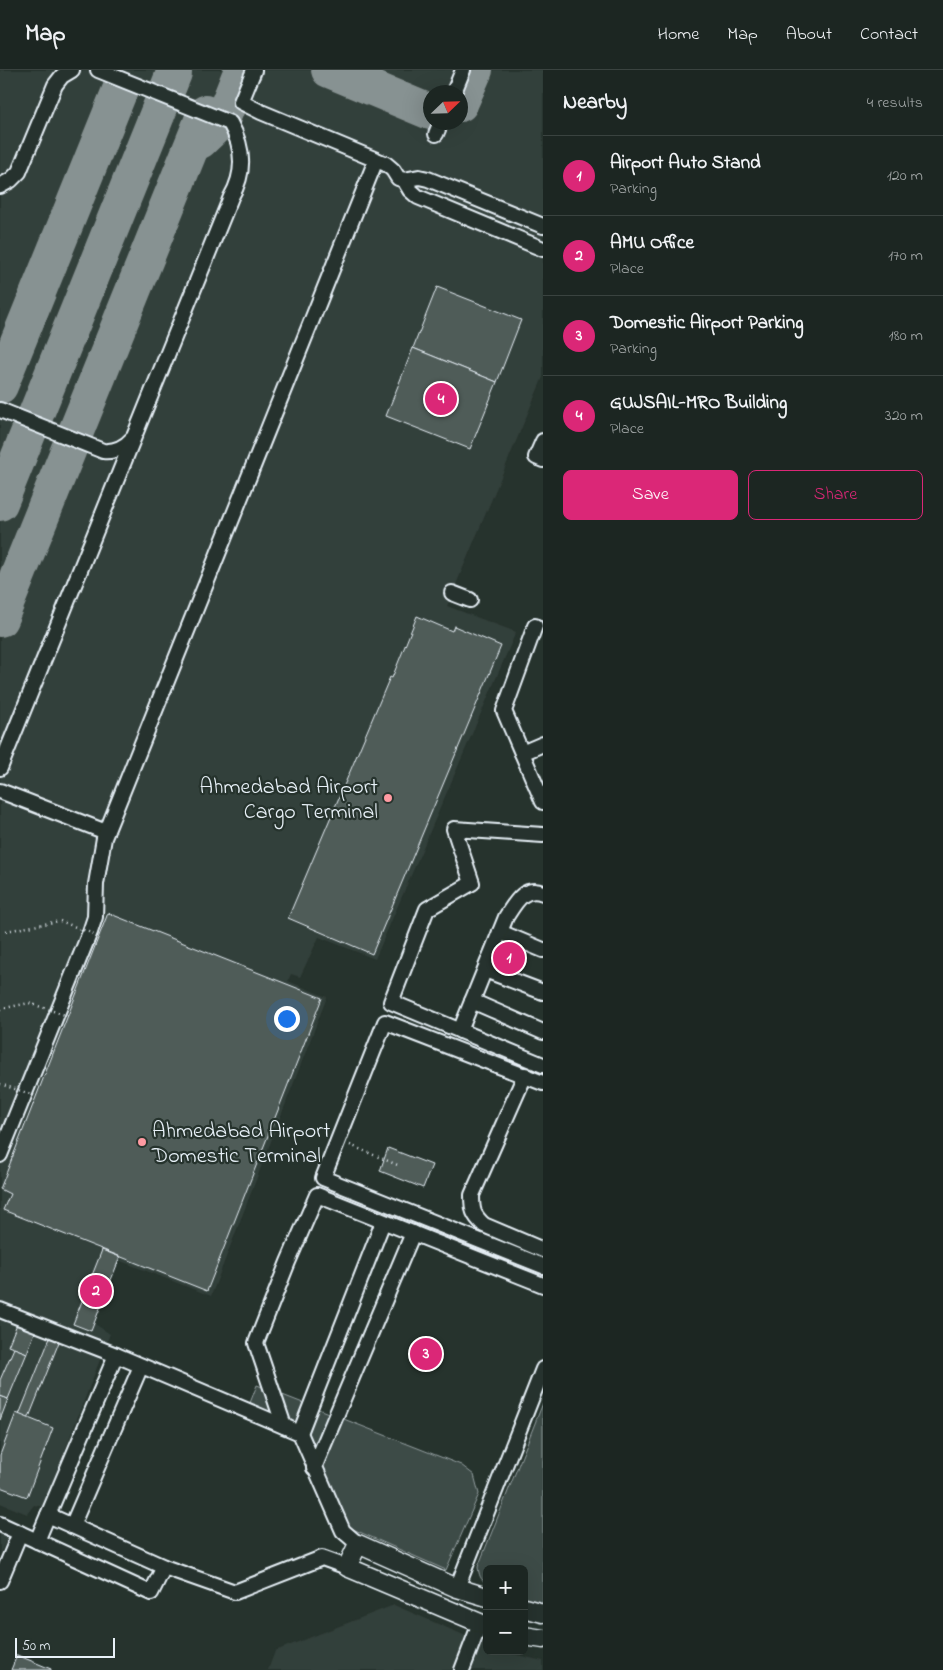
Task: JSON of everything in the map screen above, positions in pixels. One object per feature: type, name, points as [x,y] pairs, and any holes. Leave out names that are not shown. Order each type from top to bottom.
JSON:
[{"type":"main road","points":[[482,1628],[347,1567],[358,1544],[457,1588],[483,1595]]},
{"type":"main road","points":[[528,1609],[543,1613]]},
{"type":"main road","points":[[528,1636],[543,1638]]},
{"type":"street","points":[[0,186],[19,172],[55,86],[62,76],[72,70]]},
{"type":"street","points":[[0,768],[231,197],[240,180],[242,160],[239,141],[230,123],[98,70]]},
{"type":"street","points":[[254,70],[240,102],[376,160],[390,167],[398,178],[404,180],[419,177],[428,179],[543,226]]},
{"type":"street","points":[[457,85],[463,70]]},
{"type":"street","points":[[0,1155],[95,917],[96,884],[106,832],[376,160]]},
{"type":"street","points":[[404,180],[410,190],[418,197],[543,250]]},
{"type":"street","points":[[0,410],[99,450],[118,450],[127,445],[134,437]]},
{"type":"street","points":[[543,441],[536,457],[543,460]]},
{"type":"street","points":[[99,450],[110,460],[114,469],[116,479],[113,488]]},
{"type":"street","points":[[452,593],[470,600]]},
{"type":"street","points":[[535,626],[504,711],[543,802]]},
{"type":"street","points":[[522,753],[543,744]]},
{"type":"street","points":[[0,791],[106,832]]},
{"type":"street","points":[[543,835],[454,829],[472,883],[427,909],[391,1002],[543,1065]]},
{"type":"street","points":[[460,1031],[506,917],[517,900],[525,892],[537,890],[543,892]]},
{"type":"street","points":[[500,932],[543,950]]},
{"type":"street","points":[[485,970],[543,992]]},
{"type":"street","points":[[472,1001],[543,1032]]},
{"type":"street","points":[[543,1083],[385,1022],[323,1178],[543,1266]]},
{"type":"street","points":[[525,1075],[472,1195],[472,1208],[476,1218],[484,1226],[543,1250]]},
{"type":"street","points":[[284,1426],[256,1342],[317,1195],[543,1285]]},
{"type":"street","points":[[358,1544],[343,1531],[300,1433],[383,1222]]},
{"type":"street","points":[[314,1468],[412,1233]]},
{"type":"street","points":[[0,1310],[116,1355],[300,1433]]},
{"type":"street","points":[[37,1541],[116,1355]]},
{"type":"street","points":[[72,1526],[141,1366]]},
{"type":"street","points":[[457,1588],[543,1369]]},
{"type":"street","points":[[48,1515],[164,1567],[235,1592],[322,1558],[347,1567]]},
{"type":"street","points":[[0,1524],[151,1593],[164,1567]]},
{"type":"street","points":[[0,1581],[20,1533]]},
{"type":"street","points":[[462,1670],[482,1628]]},
{"type":"path","points":[[6,931],[60,921],[99,936]]},
{"type":"path","points":[[0,1009],[29,1004],[68,1016]]},
{"type":"path","points":[[0,1084],[36,1096]]},
{"type":"path","points":[[338,1140],[400,1166]]},
{"type":"shaded area","points":[[0,70],[543,70],[543,377],[447,606],[516,632],[375,959],[319,937],[300,977],[291,974],[288,981],[327,997],[211,1296],[113,1258],[89,1320],[110,1334],[43,1507],[34,1505],[27,1514],[0,1503]]},
{"type":"shaded area","points":[[257,1385],[461,1465],[474,1475],[479,1494],[446,1570],[346,1526],[305,1431],[248,1408]]},
{"type":"shaded area","points":[[543,1403],[543,1604],[528,1601],[528,1565],[483,1565],[483,1580],[479,1574],[478,1567]]},
{"type":"shaded area","points":[[0,1527],[11,1532],[0,1553]]},
{"type":"shaded area","points":[[394,1605],[483,1643],[483,1655],[517,1655],[543,1661],[543,1670],[268,1670],[275,1651]]},
{"type":"building","points":[[437,287],[521,320],[497,382],[413,348]]},
{"type":"building","points":[[413,348],[497,382],[470,449],[386,416]]},
{"type":"building","name":"Ahmedabad Airport Cargo Terminal","points":[[417,616],[452,631],[454,626],[501,646],[372,954],[288,918]]},
{"type":"building","name":"Ahmedabad Airport Domestic Terminal","points":[[108,913],[322,998],[207,1291],[3,1210],[10,1194],[0,1189]]},
{"type":"building","points":[[388,1148],[432,1165],[423,1188],[380,1171]]},
{"type":"building","points":[[102,1250],[120,1257],[91,1331],[73,1324]]},
{"type":"building","points":[[19,1319],[37,1327],[27,1353],[8,1346]]},
{"type":"building","points":[[50,1338],[59,1342],[0,1490],[0,1462]]},
{"type":"building","points":[[14,1348],[27,1353],[8,1399],[0,1396],[0,1380]]},
{"type":"building","points":[[0,1396],[8,1399],[0,1420]]},
{"type":"building","points":[[16,1413],[53,1428],[27,1497],[0,1487],[0,1455]]},
{"type":"building","points":[[17,1655],[51,1669],[51,1670],[11,1670]]},
{"type":"taxiway","points":[[200,141],[222,120],[239,77],[245,70]]},
{"type":"taxiway","points":[[329,70],[423,109]]},
{"type":"taxiway","points":[[468,86],[475,70]]},
{"type":"taxiway","points":[[0,503],[174,73]]},
{"type":"taxiway","points":[[0,386],[120,90]]},
{"type":"taxiway","points":[[0,619],[205,113]]},
{"type":"place","name":"GUJSAIL-MRO Building","points":[[441,399]]},
{"type":"place","name":"Ahmedabad Airport Cargo Terminal","points":[[388,798]]},
{"type":"place","name":"Airport Auto Stand","points":[[509,958]]},
{"type":"place","name":"Ahmedabad Airport Domestic Terminal","points":[[142,1142]]},
{"type":"place","name":"AMU Office","points":[[96,1291]]},
{"type":"place","name":"Domestic Airport Parking","points":[[426,1354]]}]
